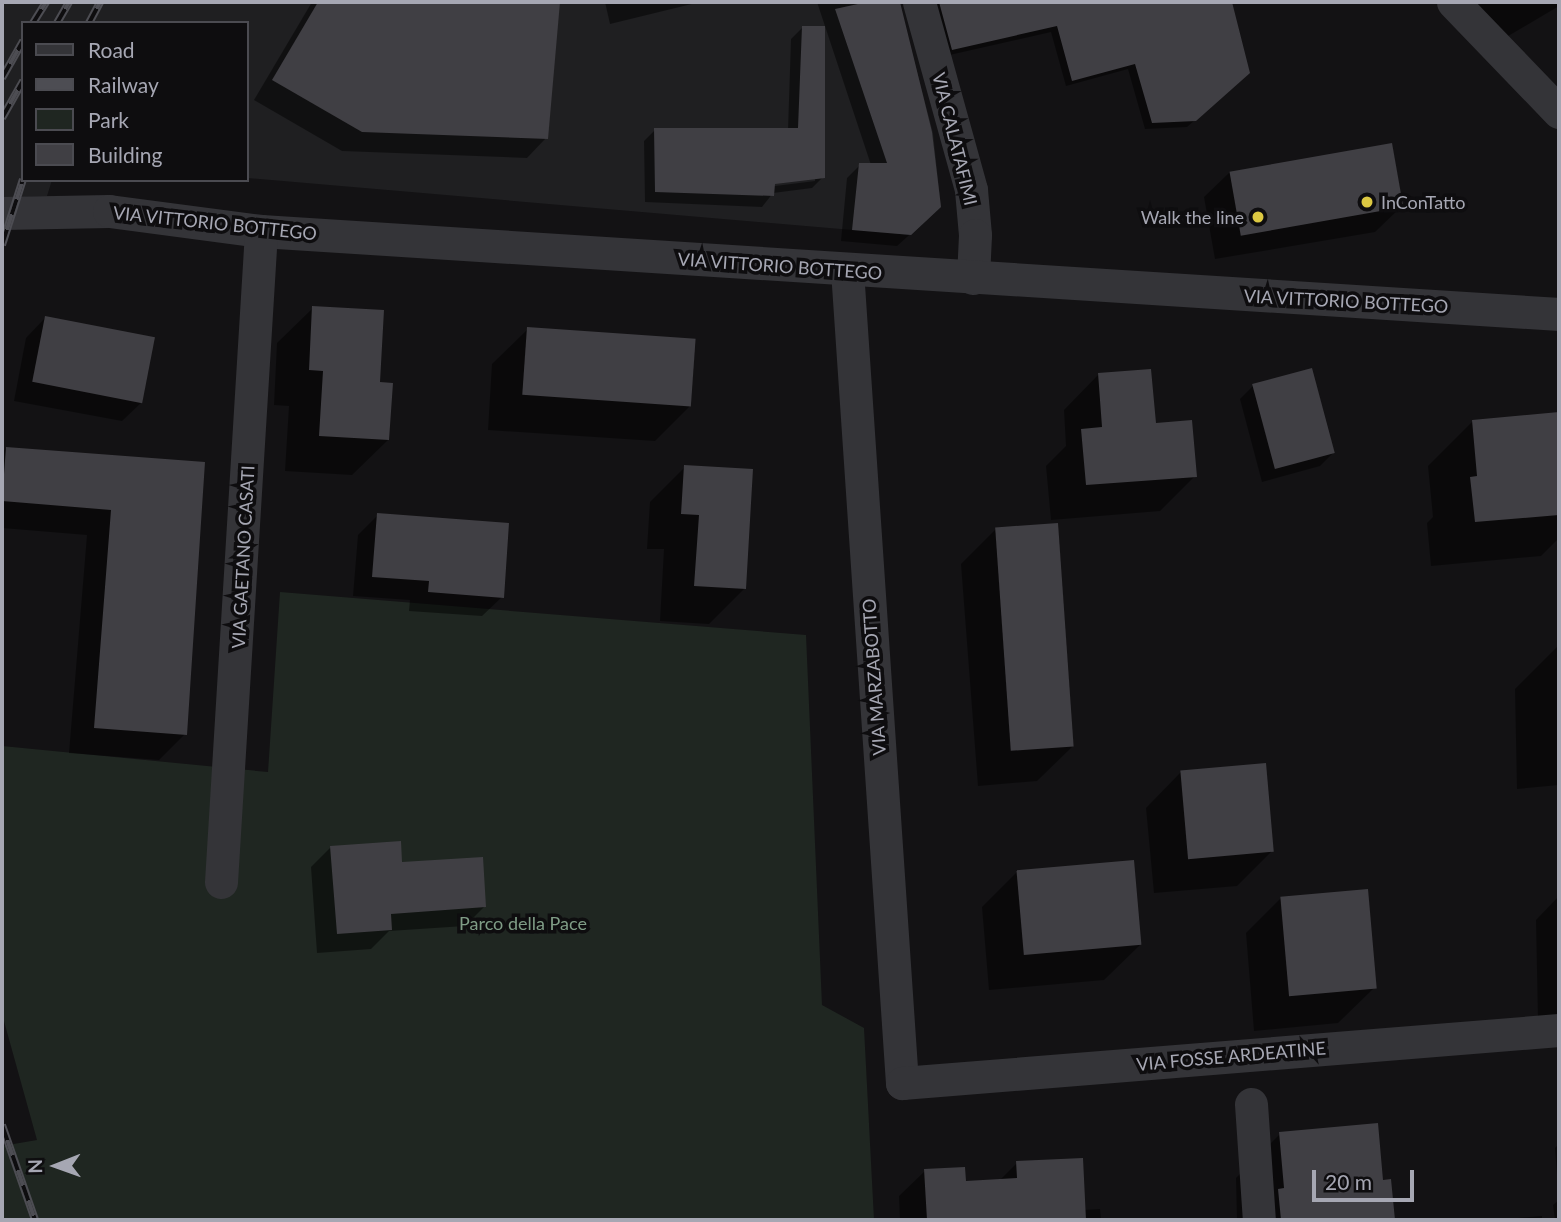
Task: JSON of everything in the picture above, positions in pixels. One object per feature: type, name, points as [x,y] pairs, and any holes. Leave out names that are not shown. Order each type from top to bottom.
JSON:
[{"type":"street","name":"VIA CALATAFIMI","points":[[919,2],[971,190],[975,235],[973,278]]},
{"type":"street","points":[[1453,2],[1559,112]]},
{"type":"street","name":"VIA VITTORIO BOTTEGO","points":[[2,213],[109,211],[261,231],[1559,314]]},
{"type":"street","name":"VIA GAETANO CASATI","points":[[221,882],[261,231]]},
{"type":"street","name":"VIA MARZABOTTO","points":[[846,270],[902,1083]]},
{"type":"street","name":"VIA FOSSE ARDEATINE","points":[[902,1083],[1559,1030]]},
{"type":"street","points":[[1251,1104],[1259,1220]]},
{"type":"shaded area","points":[[2,2],[899,2],[933,133],[941,207],[911,235],[248,178],[248,21],[21,21],[21,182],[51,182],[47,196],[2,198]]},
{"type":"green space","name":"Parco della Pace","points":[[280,592],[806,635],[822,1005],[864,1028],[874,1220],[2,1220],[2,1146],[37,1140],[2,1014],[2,746],[268,772]]},
{"type":"building","points":[[318,2],[560,2],[548,139],[362,132],[272,80]]},
{"type":"building","points":[[867,2],[900,2],[932,132],[941,207],[911,235],[852,230],[859,163],[887,163],[835,9]]},
{"type":"building","points":[[939,2],[1232,2],[1250,73],[1196,121],[1152,123],[1135,64],[1072,81],[1057,26],[952,50]]},
{"type":"building","points":[[802,26],[825,26],[825,178],[775,184],[774,196],[655,192],[654,128],[798,128]]},
{"type":"building","points":[[1392,143],[1403,207],[1241,236],[1230,172]]},
{"type":"building","points":[[312,306],[384,310],[380,382],[393,383],[389,440],[319,436],[323,371],[309,370]]},
{"type":"building","points":[[45,316],[155,337],[142,403],[32,382]]},
{"type":"building","points":[[527,327],[696,339],[691,407],[522,395]]},
{"type":"building","points":[[1312,368],[1335,453],[1275,469],[1252,384]]},
{"type":"building","points":[[1151,369],[1156,423],[1192,420],[1197,477],[1086,485],[1081,429],[1102,427],[1098,373]]},
{"type":"building","points":[[1559,412],[1559,515],[1475,522],[1470,477],[1477,476],[1472,420]]},
{"type":"building","points":[[6,447],[205,462],[187,735],[94,728],[111,510],[2,501]]},
{"type":"building","points":[[684,465],[753,469],[746,589],[694,586],[699,515],[681,514]]},
{"type":"building","points":[[377,513],[509,523],[504,598],[428,592],[429,581],[372,577]]},
{"type":"building","points":[[1058,523],[1074,746],[1011,751],[995,527]]},
{"type":"building","points":[[1266,763],[1274,852],[1188,859],[1180,770]]},
{"type":"building","points":[[401,841],[402,862],[483,857],[486,907],[391,914],[392,930],[337,934],[330,846]]},
{"type":"building","points":[[1134,860],[1141,945],[1024,955],[1016,870]]},
{"type":"building","points":[[1368,889],[1377,989],[1289,996],[1280,897]]},
{"type":"building","points":[[1378,1123],[1383,1180],[1391,1179],[1395,1220],[1281,1220],[1278,1189],[1284,1188],[1279,1132]]},
{"type":"building","points":[[1083,1158],[1086,1220],[927,1220],[924,1169],[965,1167],[966,1181],[1017,1178],[1016,1161]]},
{"type":"railway","points":[[34,21],[46,2]]},
{"type":"railway","points":[[58,21],[69,2]]},
{"type":"railway","points":[[90,21],[100,2]]},
{"type":"railway","points":[[2,78],[21,45]]},
{"type":"railway","points":[[2,118],[21,85]]},
{"type":"railway","points":[[2,245],[22,182]]},
{"type":"railway","points":[[2,1125],[35,1220]]},
{"type":"place","name":"InConTatto","points":[[1367,202]]},
{"type":"place","name":"Walk the line","points":[[1258,217]]}]
